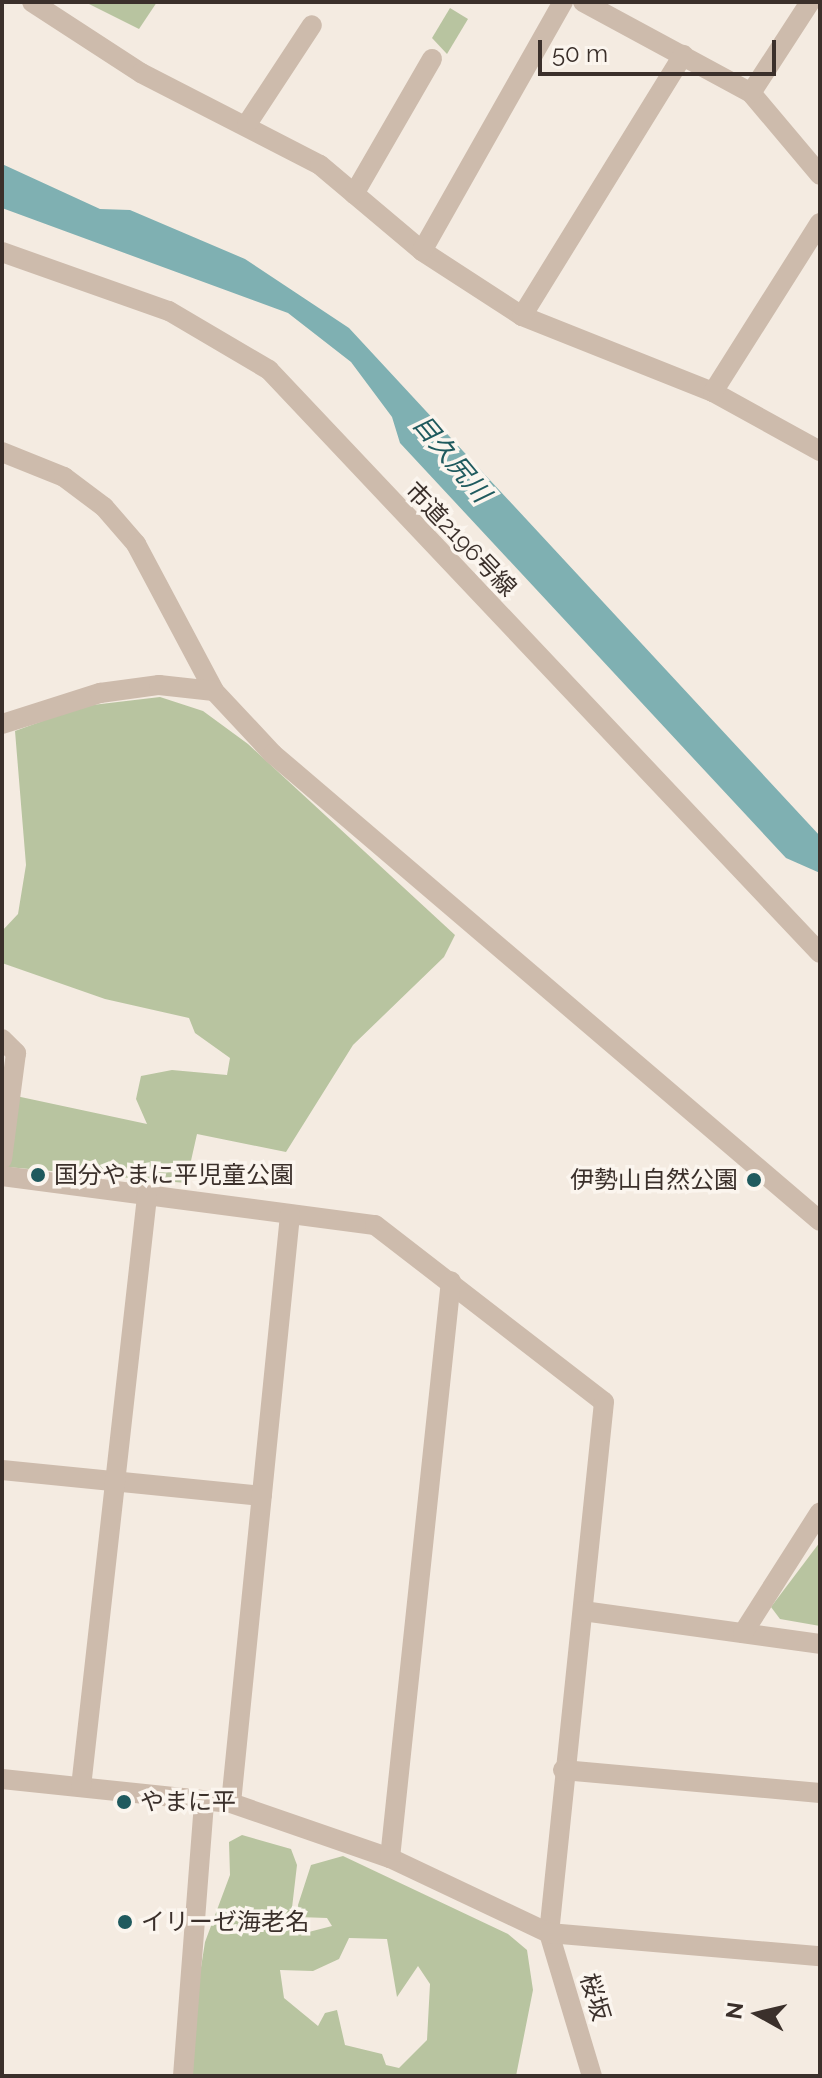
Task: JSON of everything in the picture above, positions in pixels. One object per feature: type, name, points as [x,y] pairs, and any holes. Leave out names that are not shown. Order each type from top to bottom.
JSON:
[{"type":"street","points":[[32,2],[141,73],[247,124],[320,165],[422,251],[522,316],[713,392],[820,451]]},
{"type":"street","points":[[422,251],[563,2]]},
{"type":"street","points":[[583,2],[751,93],[820,175]]},
{"type":"street","points":[[751,93],[810,2]]},
{"type":"street","points":[[247,124],[312,25]]},
{"type":"street","points":[[522,316],[683,55]]},
{"type":"street","points":[[354,194],[432,59]]},
{"type":"street","points":[[713,392],[820,223]]},
{"type":"street","name":"市道2196号線","points":[[2,252],[169,311],[269,370],[820,953]]},
{"type":"street","points":[[2,452],[64,477],[104,507],[136,544],[214,691],[273,754],[354,817],[564,1009],[820,1221]]},
{"type":"street","points":[[2,724],[100,693],[159,685],[214,691]]},
{"type":"street","points":[[2,1039],[16,1053],[2,1159]]},
{"type":"street","points":[[2,1176],[375,1225],[604,1402],[563,1770],[549,1933]]},
{"type":"street","points":[[81,1787],[147,1197]]},
{"type":"street","points":[[231,1803],[290,1215]]},
{"type":"street","points":[[390,1858],[451,1281]]},
{"type":"street","points":[[2,1470],[262,1496]]},
{"type":"street","points":[[743,1633],[820,1512]]},
{"type":"street","points":[[583,1611],[820,1644]]},
{"type":"street","points":[[563,1770],[820,1793]]},
{"type":"street","points":[[2,1779],[231,1803],[390,1858],[549,1933],[820,1956]]},
{"type":"street","points":[[183,2076],[204,1801]]},
{"type":"street","name":"桜坂","points":[[549,1933],[592,2076]]},
{"type":"green space","points":[[85,2],[157,2],[139,29]]},
{"type":"green space","points":[[450,8],[468,19],[447,54],[432,38]]},
{"type":"green space","points":[[160,697],[203,711],[248,744],[455,935],[444,957],[353,1045],[286,1152],[197,1134],[186,1183],[7,1167],[16,1096],[147,1124],[136,1099],[141,1076],[172,1070],[227,1075],[230,1058],[195,1033],[189,1018],[105,999],[2,963],[2,931],[18,914],[26,865],[15,731],[84,706]]},
{"type":"green space","points":[[820,1542],[820,1626],[780,1619],[771,1607]]},
{"type":"green space","points":[[242,1835],[291,1849],[297,1865],[290,1925],[301,1934],[332,1926],[327,1918],[299,1917],[298,1905],[311,1865],[343,1856],[508,1934],[527,1950],[533,1990],[516,2076],[184,2076],[205,1942],[230,1875],[229,1842]],"holes":[[[349,1938],[387,1939],[397,1997],[418,1966],[430,1984],[427,2040],[399,2068],[386,2065],[382,2054],[345,2045],[337,2010],[325,2013],[318,2026],[284,1998],[280,1970],[313,1971],[339,1959]]]},
{"type":"water","name":"目久尻川","points":[[2,164],[100,209],[130,210],[245,259],[349,328],[820,836],[820,873],[786,858],[400,443],[392,417],[351,362],[288,313],[2,208]]},
{"type":"place","name":"国分やまに平児童公園","points":[[38,1175]]},
{"type":"place","name":"伊勢山自然公園","points":[[754,1180]]},
{"type":"place","name":"やまに平","points":[[124,1802]]},
{"type":"place","name":"イリーゼ海老名","points":[[125,1922]]}]
